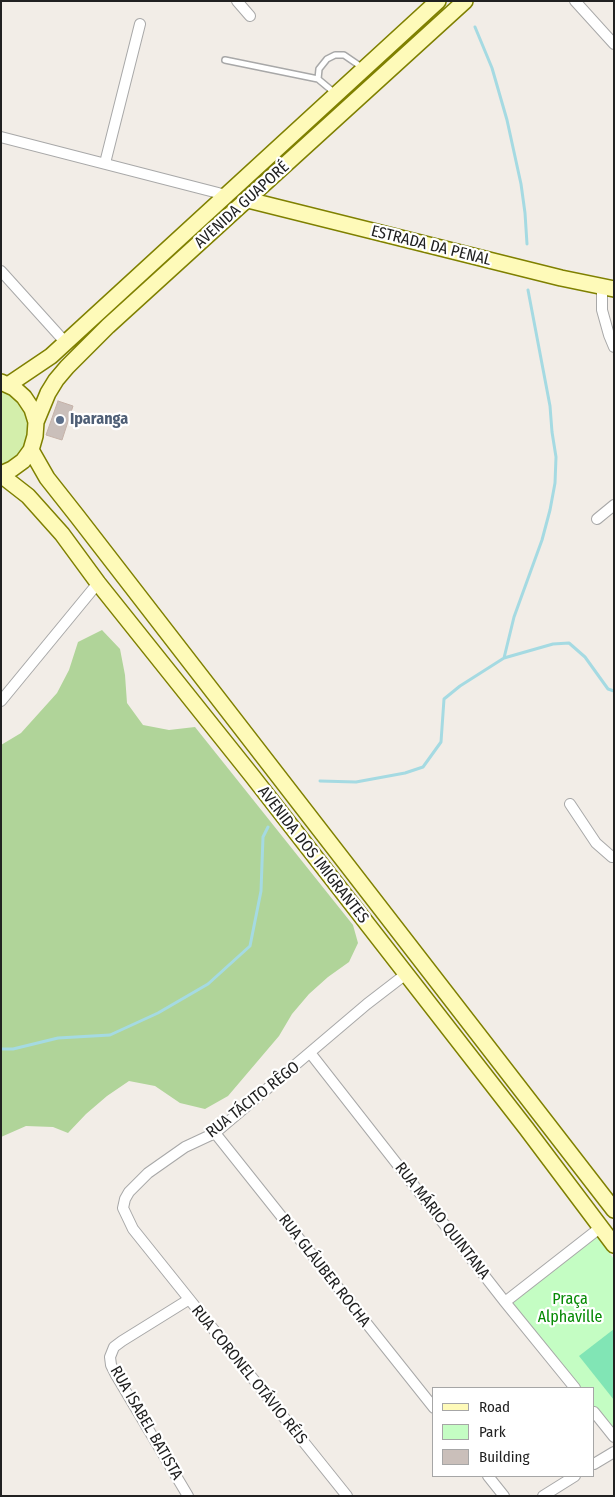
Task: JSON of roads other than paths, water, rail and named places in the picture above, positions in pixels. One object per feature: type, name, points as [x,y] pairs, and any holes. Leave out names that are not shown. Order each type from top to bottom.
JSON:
[{"type":"main road","name":"AVENIDA GUAPORÉ","points":[[4,383],[51,356],[66,343],[438,1]]},
{"type":"main road","name":"AVENIDA GUAPORÉ","points":[[30,450],[35,436],[36,422],[48,393],[67,367],[108,326],[465,1]]},
{"type":"main road","name":"ESTRADA DA PENAL","points":[[248,200],[608,288]]},
{"type":"main road","points":[[4,383],[14,388],[24,397],[32,409],[36,422]]},
{"type":"main road","points":[[1,474],[23,461],[30,450]]},
{"type":"main road","name":"AVENIDA DOS IMIGRANTES","points":[[30,450],[47,478],[614,1210]]},
{"type":"main road","name":"AVENIDA DOS IMIGRANTES","points":[[1,474],[28,496],[49,518],[98,583],[253,777],[614,1245]]},
{"type":"street","points":[[237,1],[250,16]]},
{"type":"street","points":[[575,1],[614,44]]},
{"type":"street","points":[[105,163],[140,24]]},
{"type":"street","points":[[1,137],[226,195]]},
{"type":"street","points":[[1,271],[66,343]]},
{"type":"street","points":[[608,288],[602,310],[608,335],[614,347]]},
{"type":"street","points":[[597,519],[614,505]]},
{"type":"street","points":[[1,701],[98,583]]},
{"type":"street","points":[[570,804],[596,843],[612,857],[614,856]]},
{"type":"street","name":"RUA TÁCITO RÊGO","points":[[152,1254],[133,1229],[123,1208],[129,1192],[163,1162],[185,1147],[215,1133],[367,1004],[406,974]]},
{"type":"street","name":"RUA MÁRIO QUINTANA","points":[[310,1054],[574,1387]]},
{"type":"street","name":"RUA GLÁUBER ROCHA","points":[[215,1133],[432,1405]]},
{"type":"street","points":[[506,1302],[601,1227]]},
{"type":"street","name":"RUA CORONEL OTÁVIO RÉIS","points":[[152,1254],[346,1496]]},
{"type":"street","name":"RUA ISABEL BATISTA","points":[[188,1300],[122,1341],[114,1347],[110,1357],[111,1365],[116,1375],[188,1496]]},
{"type":"street","points":[[595,1413],[614,1437]]},
{"type":"street","points":[[595,1463],[614,1452]]},
{"type":"street","points":[[489,1477],[504,1496]]},
{"type":"street","points":[[543,1496],[573,1477]]},
{"type":"lane","points":[[318,79],[319,69],[327,59],[335,55],[344,55],[363,69]]},
{"type":"lane","points":[[224,60],[318,79],[336,94]]},
{"type":"waterway","points":[[475,27],[492,68],[507,120],[521,184],[527,244]]},
{"type":"waterway","points":[[504,658],[514,617],[542,540],[555,483],[556,457],[550,406],[528,290]]},
{"type":"waterway","points":[[320,781],[356,782],[405,773],[423,767],[441,742],[444,699],[460,686],[504,658],[553,644],[569,643],[585,657],[608,689],[614,691]]},
{"type":"waterway","points":[[1,1049],[13,1049],[58,1038],[110,1035],[158,1013],[208,984],[250,946],[261,891],[263,837],[268,827]]},
{"type":"place","name":"Iparanga","points":[[60,420]]},
{"type":"park label","name":"Praça Alphaville","points":[[570,1309]]}]
